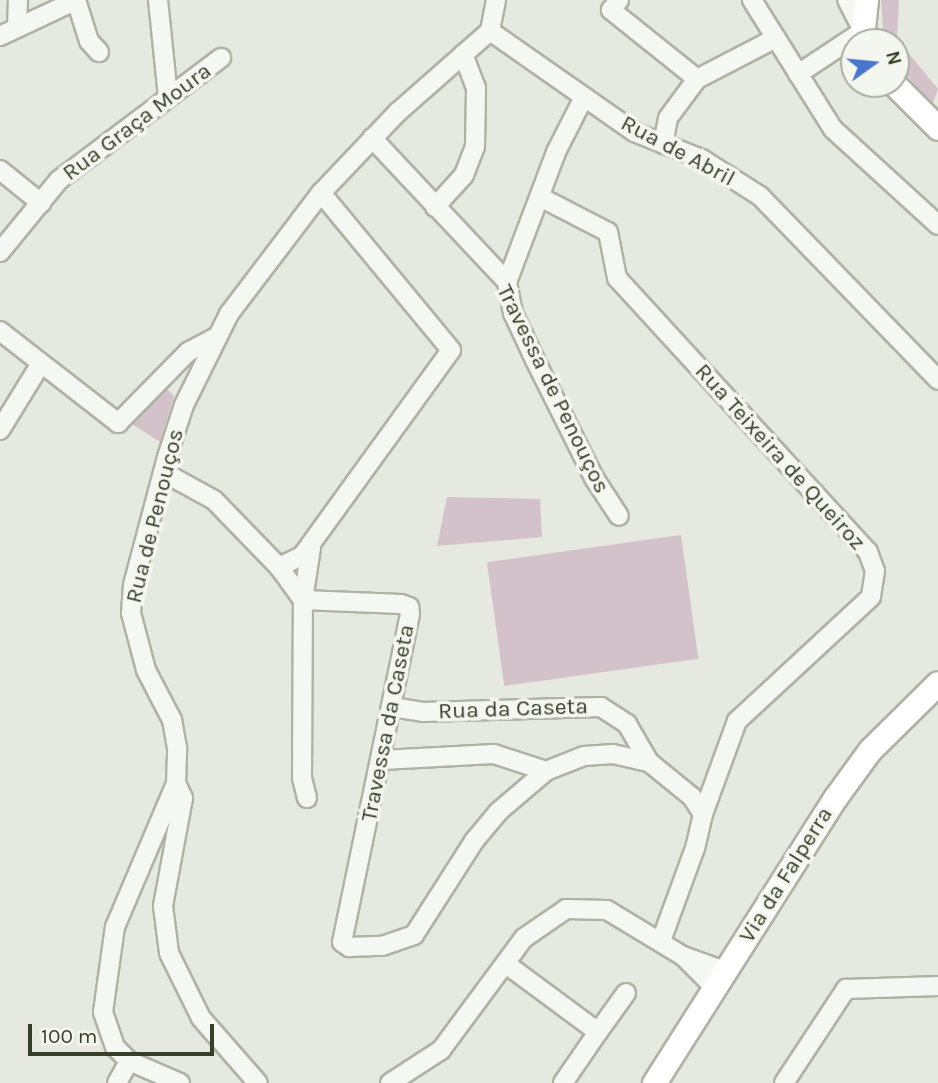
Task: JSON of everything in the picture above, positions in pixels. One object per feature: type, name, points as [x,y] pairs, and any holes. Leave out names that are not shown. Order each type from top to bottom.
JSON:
[{"type":"main road","points":[[865,28],[866,0]]},
{"type":"main road","points":[[908,98],[938,128]]},
{"type":"main road","name":"Via da Falperra","points":[[654,1083],[835,798],[870,750],[938,683]]},
{"type":"street","points":[[17,27],[18,0]]},
{"type":"street","points":[[0,36],[42,8],[76,0],[89,41],[99,52]]},
{"type":"street","points":[[158,0],[168,97]]},
{"type":"street","points":[[491,31],[496,0]]},
{"type":"street","points":[[619,0],[611,10],[697,79]]},
{"type":"street","points":[[752,0],[833,128],[938,225]]},
{"type":"street","points":[[847,0],[861,28]]},
{"type":"street","name":"Rua de Penouços","points":[[129,1061],[106,1030],[104,985],[116,927],[176,783],[177,748],[172,720],[146,670],[131,613],[133,585],[184,405],[214,338],[321,193],[372,138],[491,31]]},
{"type":"street","name":"Rua de Abril","points":[[491,31],[634,132],[702,159],[760,196],[938,380]]},
{"type":"street","points":[[663,144],[668,118],[697,79],[776,38]]},
{"type":"street","points":[[798,74],[840,50]]},
{"type":"street","points":[[435,207],[464,175],[475,147],[476,88],[463,54]]},
{"type":"street","name":"Rua Graça Moura","points":[[0,252],[58,180],[221,58]]},
{"type":"street","points":[[506,282],[542,198],[556,152],[584,97]]},
{"type":"street","points":[[681,101],[675,123],[679,136],[702,159]]},
{"type":"street","name":"Travessa de Penouços","points":[[372,138],[506,282],[513,313],[535,360],[594,478],[619,516]]},
{"type":"street","points":[[0,170],[41,203]]},
{"type":"street","points":[[279,567],[302,556],[451,350],[321,193]]},
{"type":"street","name":"Rua Teixeira de Queiroz","points":[[542,198],[608,232],[617,278],[868,552],[875,571],[871,597],[737,721],[703,814],[695,848],[662,941]]},
{"type":"street","points":[[0,331],[40,365],[118,423],[188,352],[214,338]]},
{"type":"street","points":[[0,430],[40,365]]},
{"type":"street","points":[[163,472],[214,500],[279,567],[303,600]]},
{"type":"street","points":[[307,798],[302,778],[303,600],[313,541]]},
{"type":"street","name":"Travessa da Caseta","points":[[303,600],[409,607],[393,707],[342,942],[349,947],[382,946],[414,935],[474,841],[498,812],[546,771]]},
{"type":"street","name":"Rua da Caseta","points":[[393,707],[423,712],[601,707],[627,724],[649,762]]},
{"type":"street","points":[[382,760],[494,754],[546,771],[584,756],[613,754],[649,762],[692,797],[703,814]]},
{"type":"street","points":[[176,783],[183,798],[163,906],[169,953],[201,1018],[258,1083]]},
{"type":"street","points":[[390,1083],[413,1079],[441,1051],[524,938],[566,909],[607,910],[662,941],[720,979]]},
{"type":"street","points":[[506,964],[598,1032]]},
{"type":"street","points":[[784,1083],[846,989],[859,985],[938,986]]},
{"type":"street","points":[[563,1083],[626,993]]},
{"type":"street","points":[[117,1083],[129,1061],[180,1083]]},
{"type":"shaded area","points":[[881,0],[899,0],[898,28],[883,28]]},
{"type":"shaded area","points":[[910,55],[938,89],[932,105],[910,79]]},
{"type":"shaded area","points":[[167,389],[174,396],[160,442],[132,424]]},
{"type":"shaded area","points":[[447,497],[540,499],[542,537],[437,546]]},
{"type":"shaded area","points":[[681,535],[698,659],[504,686],[487,562]]}]
